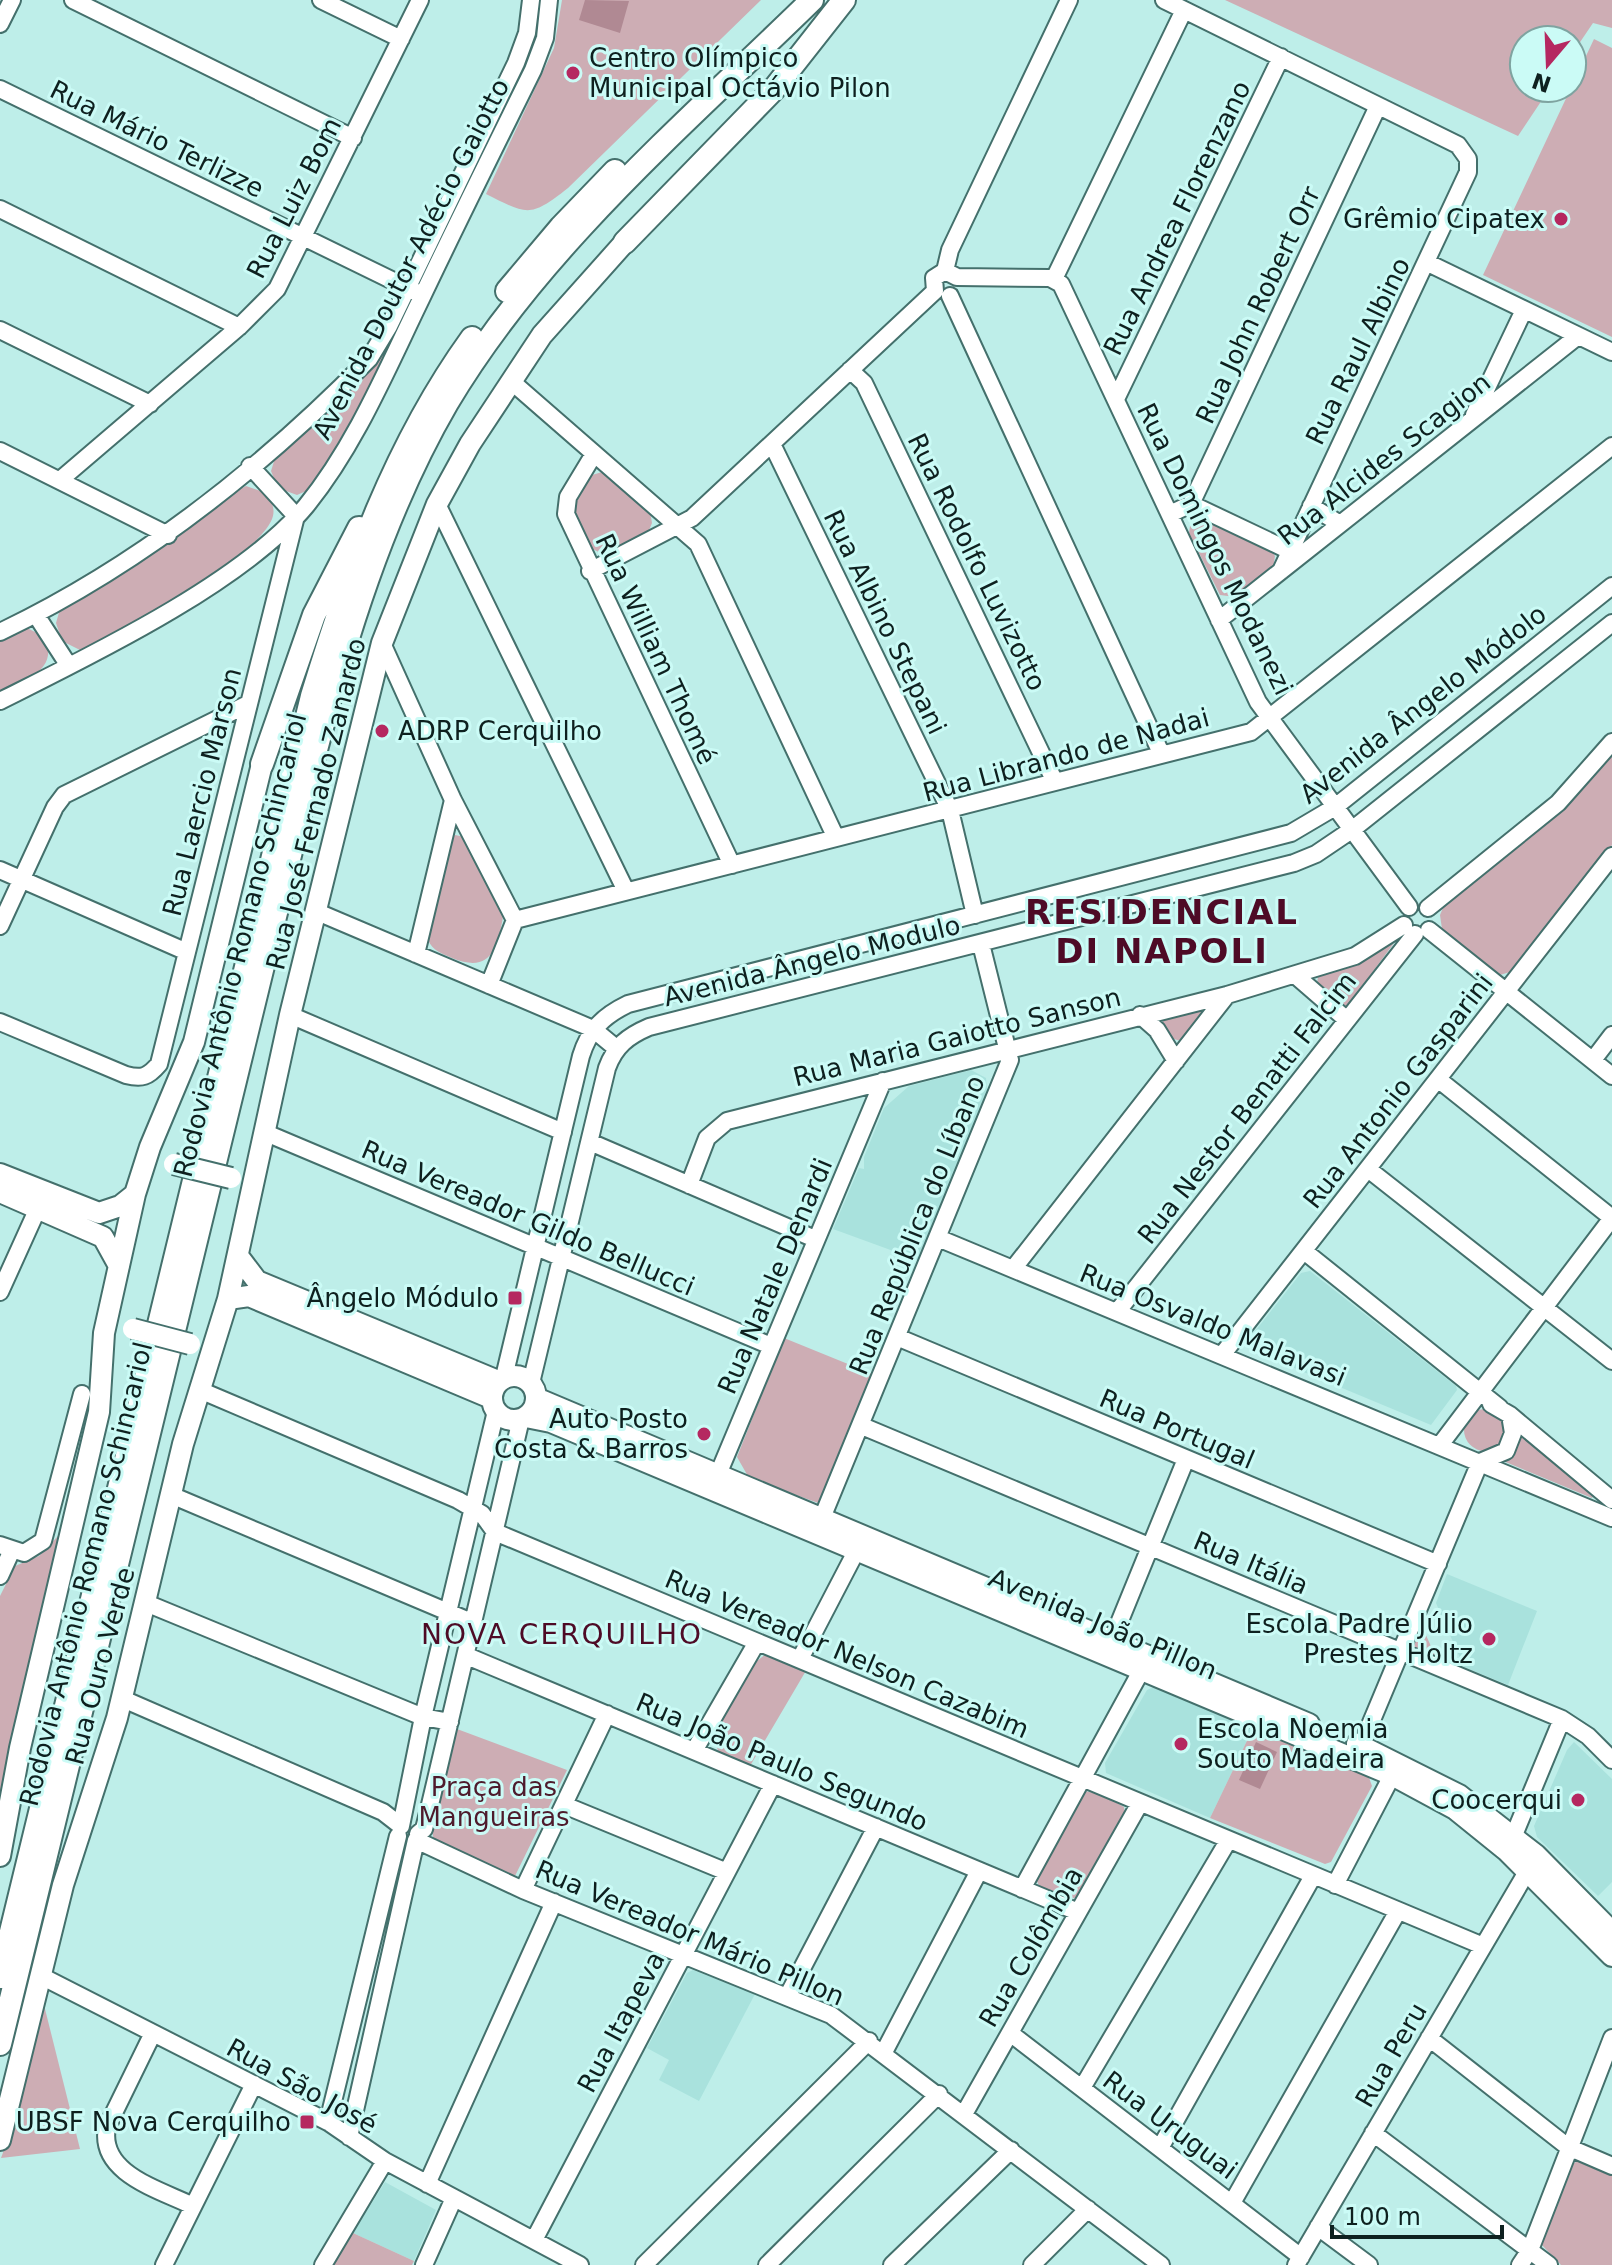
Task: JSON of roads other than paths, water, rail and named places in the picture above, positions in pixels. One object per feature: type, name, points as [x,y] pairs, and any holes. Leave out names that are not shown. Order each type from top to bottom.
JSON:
[{"type":"highway","name":"Rodovia Antônio Romano Schincariol","points":[[0,1977],[295,760],[330,637],[392,472],[434,393],[532,259],[589,196],[791,0]]},
{"type":"highway","name":"Rodovia Antônio Romano Schincariol","points":[[0,2044],[312,765],[347,644],[402,494],[448,403],[486,344],[547,266],[623,184],[812,0]]},
{"type":"highway","points":[[625,242],[774,89],[844,0]]},
{"type":"highway","points":[[262,764],[314,615],[344,552],[392,472]]},
{"type":"main road","name":"Rua José Fernado Zanardo","points":[[228,1299],[290,1015],[382,643],[437,504],[511,381],[542,335],[625,242]]},
{"type":"main road","points":[[0,1856],[20,1748],[99,1412],[110,1303],[137,1187],[194,1042],[262,764]]},
{"type":"main road","points":[[0,1174],[99,1213],[120,1206],[154,1167],[174,1164],[231,1178],[244,1186],[252,1200]]},
{"type":"main road","points":[[0,1192],[103,1237],[119,1266]]},
{"type":"main road","points":[[238,1256],[257,1281],[498,1392]]},
{"type":"main road","points":[[228,1299],[249,1296],[498,1392]]},
{"type":"main road","name":"Rua Ouro Verde","points":[[0,2140],[63,1885],[123,1699],[183,1444],[202,1391],[228,1299]]},
{"type":"main road","points":[[110,1303],[118,1319],[133,1329],[190,1344],[205,1342],[218,1334]]},
{"type":"main road","name":"Avenida João Pillon","points":[[861,1542],[822,1518],[715,1482],[551,1422],[505,1418],[498,1392],[521,1377],[534,1391],[715,1482],[1459,1795],[1514,1835],[1528,1863],[1612,1956]]},
{"type":"main road","points":[[524,1418],[534,1391]]},
{"type":"main road","name":"Avenida João Pillon","points":[[1395,1769],[1528,1863],[1612,1932]]},
{"type":"street","points":[[0,24],[12,0]]},
{"type":"street","points":[[73,0],[353,138]]},
{"type":"street","points":[[321,0],[401,39]]},
{"type":"street","name":"Rua Luiz Bom","points":[[60,480],[239,327],[277,289],[420,0]]},
{"type":"street","name":"Avenida Doutor Adécio Gaiotto","points":[[0,701],[176,607],[249,557],[296,516],[330,473],[384,376],[415,291],[516,63],[527,33],[531,0]]},
{"type":"street","name":"Avenida Doutor Adécio Gaiotto","points":[[0,632],[36,615],[168,535],[369,359],[415,291],[533,70],[545,38],[549,0]]},
{"type":"street","points":[[590,571],[692,518],[850,370],[942,294],[959,286],[951,274],[950,250],[1069,0]]},
{"type":"street","name":"Rua Raul Albino","points":[[1164,0],[1458,145],[1468,159],[1468,172],[1428,263],[1281,571]]},
{"type":"street","points":[[951,274],[1054,279],[1184,10]]},
{"type":"street","name":"Rua Andrea Florenzano","points":[[1116,399],[1281,57]]},
{"type":"street","name":"Rua Mário Terlizze","points":[[0,89],[415,291]]},
{"type":"street","name":"Rua John Robert Orr","points":[[1191,504],[1378,106]]},
{"type":"street","points":[[0,209],[239,327]]},
{"type":"street","points":[[1428,263],[1612,352]]},
{"type":"street","name":"Rua Domingos Modanezi","points":[[1054,279],[1067,294],[1258,702],[1409,907]]},
{"type":"street","points":[[942,294],[1161,753]]},
{"type":"street","points":[[1471,420],[1524,310]]},
{"type":"street","points":[[0,330],[150,404]]},
{"type":"street","name":"Rua Alcides Scagion","points":[[1219,620],[1578,336]]},
{"type":"street","name":"Rua Rodolfo Luvizotto","points":[[850,370],[864,383],[1054,780]]},
{"type":"street","points":[[511,381],[698,544],[836,838]]},
{"type":"street","name":"Rua Albino Stepani","points":[[772,444],[950,810],[975,915]]},
{"type":"street","name":"Rua Librando de Nadai","points":[[515,920],[1251,732],[1612,446]]},
{"type":"street","points":[[0,451],[168,535]]},
{"type":"street","name":"Rua William Thomé","points":[[594,454],[566,506],[590,571],[732,865]]},
{"type":"street","points":[[250,466],[296,516]]},
{"type":"street","points":[[437,504],[626,891]]},
{"type":"street","points":[[1170,514],[1191,504],[1290,551]]},
{"type":"street","points":[[1311,506],[1340,524]]},
{"type":"street","name":"Rua Laercio Marson","points":[[0,1022],[139,1078],[149,1075],[164,1050],[296,516]]},
{"type":"street","name":"Avenida Ângelo Módolo","points":[[975,915],[1291,833],[1335,807],[1612,586]]},
{"type":"street","points":[[36,615],[69,666]]},
{"type":"street","name":"Avenida Ângelo Módolo","points":[[1353,829],[1612,623]]},
{"type":"street","points":[[382,643],[453,800],[515,920],[489,985]]},
{"type":"street","points":[[0,926],[20,879],[64,795],[248,704]]},
{"type":"street","points":[[1428,908],[1558,803],[1612,742]]},
{"type":"street","points":[[416,954],[453,800]]},
{"type":"street","name":"Avenida Ângelo Modulo","points":[[616,1048],[649,1027],[1294,863],[1316,854],[1353,829]]},
{"type":"street","name":"Rua Antonio Gasparini","points":[[1222,1355],[1612,856]]},
{"type":"street","points":[[0,870],[187,952]]},
{"type":"street","points":[[1428,908],[1419,905],[1409,907],[1403,915],[1416,930],[1506,992],[1612,1076]]},
{"type":"street","points":[[1010,906],[1017,934]]},
{"type":"street","points":[[1416,930],[1433,922],[1428,908]]},
{"type":"street","points":[[315,911],[593,1029],[616,1048],[607,1068],[561,1258],[534,1391]]},
{"type":"street","name":"Avenida Ângelo Modulo","points":[[593,1029],[628,1004],[975,915]]},
{"type":"street","points":[[934,926],[941,953]]},
{"type":"street","name":"Rua Maria Gaiotto Sanson","points":[[689,1185],[707,1138],[727,1121],[1227,995],[1355,956],[1416,930]]},
{"type":"street","name":"Rua Nestor Benatti Falcim","points":[[1117,1312],[1416,930]]},
{"type":"street","name":"Rua República do Líbano","points":[[822,1518],[1010,1060],[981,944]]},
{"type":"street","points":[[1295,975],[1347,1020]]},
{"type":"street","points":[[1013,1269],[1227,995]]},
{"type":"street","points":[[290,1015],[563,1132]]},
{"type":"street","points":[[1140,1015],[1157,1030],[1176,1061]]},
{"type":"street","points":[[321,2118],[336,2090],[399,1831],[498,1392],[581,1056],[593,1029]]},
{"type":"street","points":[[1593,1060],[1612,1035]]},
{"type":"street","points":[[1439,1080],[1612,1218],[1440,1445]]},
{"type":"street","name":"Rua Natale Denardi","points":[[715,1482],[883,1081]]},
{"type":"street","points":[[845,1091],[857,1107],[863,1129]]},
{"type":"street","name":"Rua Vereador Gildo Bellucci","points":[[266,1133],[771,1346]]},
{"type":"street","points":[[590,1142],[815,1239]]},
{"type":"street","points":[[1368,1169],[1612,1361]]},
{"type":"street","points":[[0,1292],[38,1208]]},
{"type":"street","name":"Rua Osvaldo Malavasi","points":[[938,1238],[1612,1518]]},
{"type":"street","points":[[1304,1251],[1612,1500]]},
{"type":"street","name":"Rua Portugal","points":[[897,1337],[1438,1564]]},
{"type":"street","name":"Rua Vereador Nelson Cazabim","points":[[202,1391],[473,1508],[495,1532],[1483,1946]]},
{"type":"street","points":[[0,1576],[6,1548],[30,1551],[43,1541],[82,1394]]},
{"type":"street","points":[[1464,1414],[1483,1404],[1505,1411]]},
{"type":"street","points":[[1475,1460],[1506,1451],[1513,1433],[1505,1411]]},
{"type":"street","points":[[1464,1414],[1460,1438],[1475,1460]]},
{"type":"street","points":[[349,2137],[417,1837],[424,1829],[524,1418]]},
{"type":"street","name":"Rua Itália","points":[[862,1426],[1562,1719],[1588,1736],[1612,1760]]},
{"type":"street","points":[[1109,1647],[1186,1459]]},
{"type":"street","points":[[1359,1753],[1438,1564],[1475,1460]]},
{"type":"street","points":[[171,1495],[474,1623]]},
{"type":"street","points":[[800,1659],[861,1542]]},
{"type":"street","points":[[146,1603],[423,1717],[450,1722]]},
{"type":"street","points":[[694,1751],[757,1642]]},
{"type":"street","name":"Rua João Paulo Segundo","points":[[467,1656],[1078,1912]]},
{"type":"street","points":[[1022,1889],[1146,1662]]},
{"type":"street","points":[[123,1699],[383,1812],[399,1831]]},
{"type":"street","points":[[523,1890],[607,1714]]},
{"type":"street","points":[[1514,1835],[1562,1719]]},
{"type":"street","points":[[1335,1885],[1395,1769]]},
{"type":"street","name":"Rua Itapeva","points":[[534,2240],[773,1784]]},
{"type":"street","name":"Rua Colômbia","points":[[964,2114],[1140,1803]]},
{"type":"street","points":[[564,1805],[727,1872]]},
{"type":"street","points":[[787,1997],[876,1827]]},
{"type":"street","name":"Rua Vereador Mário Pillon","points":[[399,1831],[407,1844],[417,1837],[523,1890],[831,2015],[884,2052],[1161,2265]]},
{"type":"street","points":[[1082,2088],[1228,1841]]},
{"type":"street","name":"Rua Peru","points":[[1299,2261],[1528,1863]]},
{"type":"street","points":[[884,2052],[979,1871]]},
{"type":"street","points":[[1160,2148],[1313,1876]]},
{"type":"street","points":[[427,2184],[554,1902]]},
{"type":"street","points":[[1232,2203],[1398,1911]]},
{"type":"street","name":"Rua São José","points":[[41,1976],[321,2118],[385,2161],[534,2240],[548,2257],[580,2265]]},
{"type":"street","points":[[153,2033],[107,2127],[104,2141],[107,2154],[119,2168],[193,2206]]},
{"type":"street","name":"Rua Uruguai","points":[[1010,2033],[1232,2203],[1299,2261]]},
{"type":"street","points":[[1429,2038],[1568,2147],[1612,2166]]},
{"type":"street","points":[[1520,2265],[1530,2250],[1612,2038]]},
{"type":"street","points":[[644,2265],[869,2041]]},
{"type":"street","points":[[164,2265],[254,2084]]},
{"type":"street","points":[[767,2265],[939,2094]]},
{"type":"street","points":[[1373,2133],[1549,2265]]},
{"type":"street","points":[[892,2265],[1011,2150]]},
{"type":"street","points":[[323,2265],[385,2161]]},
{"type":"street","points":[[424,2265],[454,2198]]},
{"type":"street","points":[[1032,2265],[1088,2209]]},
{"type":"street","points":[[1318,2227],[1369,2265]]},
{"type":"place","name":"Centro Olímpico Municipal Octávio Pilon","points":[[573,73]]},
{"type":"place","name":"Grêmio Cipatex","points":[[1561,219]]},
{"type":"place","name":"ADRP Cerquilho","points":[[382,731]]},
{"type":"place","name":"Ângelo Módulo","points":[[515,1298]]},
{"type":"place","name":"Auto Posto Costa & Barros","points":[[704,1434]]},
{"type":"place","name":"Escola Padre Júlio Prestes Holtz","points":[[1489,1639]]},
{"type":"place","name":"Escola Noemia Souto Madeira","points":[[1181,1744]]},
{"type":"place","name":"Coocerqui","points":[[1578,1800]]},
{"type":"place","name":"UBSF Nova Cerquilho","points":[[307,2122]]},
{"type":"district","name":"RESIDENCIAL DI NAPOLI","points":[[1162,932]]},
{"type":"district","name":"NOVA CERQUILHO","points":[[562,1634]]},
{"type":"park label","name":"Praça das Mangueiras","points":[[494,1802]]}]
